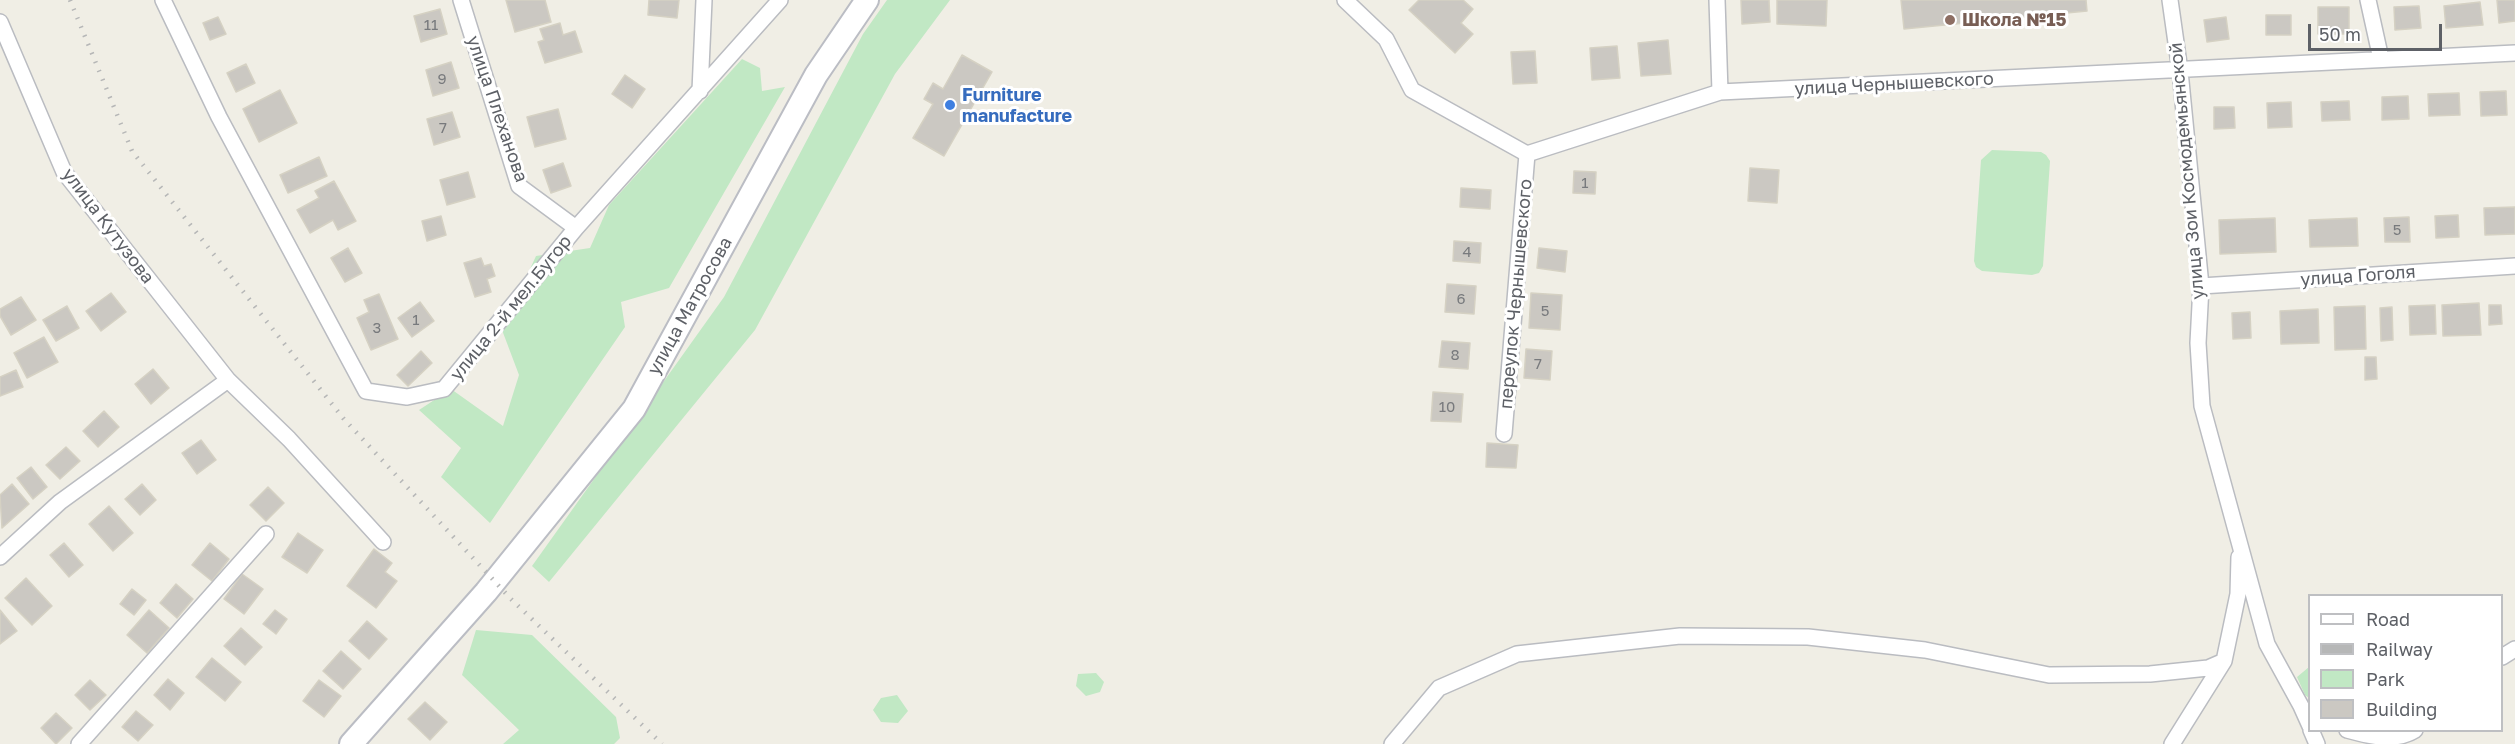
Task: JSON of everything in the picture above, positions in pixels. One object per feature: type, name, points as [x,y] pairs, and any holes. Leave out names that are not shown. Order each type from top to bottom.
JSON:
[{"type":"main road","name":"улица Матросова","points":[[351,744],[486,592],[634,409],[816,75],[867,0]]},
{"type":"street","name":"улица 2-й мел.Бугор","points":[[163,0],[219,117],[366,391],[407,397],[444,389],[576,228],[780,0]]},
{"type":"street","name":"улица Плеханова","points":[[460,0],[519,186],[576,228]]},
{"type":"street","points":[[700,91],[704,0]]},
{"type":"street","points":[[1345,0],[1386,39],[1412,90],[1527,154]]},
{"type":"street","points":[[1717,0],[1720,92]]},
{"type":"street","name":"улица Зои Космодемьянской","points":[[2170,0],[2180,71],[2201,286],[2198,342],[2202,406],[2267,644],[2306,709]]},
{"type":"street","points":[[2368,0],[2381,59]]},
{"type":"street","name":"улица Кутузова","points":[[0,22],[64,172],[228,380],[289,439],[383,542]]},
{"type":"street","name":"улица Чернышевского","points":[[1527,154],[1720,92],[2515,53]]},
{"type":"street","name":"переулок Чернышевского","points":[[1504,434],[1527,154]]},
{"type":"street","name":"улица Гоголя","points":[[2201,286],[2515,266]]},
{"type":"street","points":[[0,557],[60,502],[228,380]]},
{"type":"street","points":[[79,744],[266,534]]},
{"type":"street","points":[[2172,744],[2224,661],[2238,594],[2239,542]]},
{"type":"street","points":[[1392,744],[1439,688],[1517,654],[1680,636],[1808,638],[1843,641],[1925,650],[2049,675],[2150,674],[2208,668],[2224,661]]},
{"type":"street","points":[[2356,732],[2377,737],[2406,736],[2412,732]]},
{"type":"green space","points":[[887,0],[950,0],[895,74],[755,330],[549,582],[532,566],[724,297],[863,34]]},
{"type":"green space","points":[[742,59],[760,68],[762,91],[785,87],[669,288],[621,302],[625,327],[490,523],[441,477],[461,448],[419,410],[451,389],[503,426],[519,375],[502,330],[536,256],[590,248],[609,205]]},
{"type":"green space","points":[[1992,150],[2041,152],[2050,161],[2043,266],[2039,273],[2032,275],[1982,271],[1976,267],[1974,261],[1981,160]]},
{"type":"green space","points":[[476,630],[532,635],[616,717],[620,738],[614,744],[503,744],[519,730],[462,675]]},
{"type":"green space","points":[[2308,668],[2308,697],[2305,695],[2297,677]]},
{"type":"green space","points":[[1096,673],[1104,682],[1100,692],[1086,696],[1076,686],[1078,674]]},
{"type":"green space","points":[[897,695],[908,711],[898,723],[881,722],[873,710],[881,698]]},
{"type":"building","points":[[506,0],[545,0],[551,22],[515,32]]},
{"type":"building","points":[[649,0],[679,0],[677,18],[648,15]]},
{"type":"building","points":[[1419,0],[1463,0],[1473,9],[1461,23],[1473,34],[1455,53],[1409,10]]},
{"type":"building","points":[[1741,0],[1769,0],[1770,22],[1742,24]]},
{"type":"building","points":[[1777,0],[1827,0],[1826,26],[1777,24]]},
{"type":"building","name":"Школа №15","points":[[1901,0],[2086,0],[2087,11],[1904,29]]},
{"type":"building","points":[[2497,0],[2515,0],[2515,21],[2499,23]]},
{"type":"building","points":[[2480,2],[2483,25],[2446,28],[2444,6]]},
{"type":"building","points":[[2419,6],[2421,28],[2395,30],[2394,7]]},
{"type":"building","points":[[2318,7],[2349,7],[2349,34],[2318,34]]},
{"type":"building","points":[[440,9],[447,34],[421,42],[414,16]]},
{"type":"building","points":[[2266,15],[2291,15],[2291,35],[2266,35]]},
{"type":"building","points":[[218,17],[226,34],[210,40],[203,23]]},
{"type":"building","points":[[2226,17],[2229,39],[2207,42],[2204,20]]},
{"type":"building","points":[[560,23],[563,35],[575,31],[582,52],[545,63],[538,42],[544,40],[540,29]]},
{"type":"building","points":[[1668,40],[1671,74],[1641,76],[1638,43]]},
{"type":"building","points":[[1617,46],[1620,78],[1592,80],[1590,48]]},
{"type":"building","points":[[1535,51],[1537,83],[1513,84],[1511,52]]},
{"type":"building","points":[[962,55],[992,72],[944,156],[913,138],[933,104],[924,99],[933,83],[943,89]]},
{"type":"building","points":[[451,62],[459,88],[433,96],[426,70]]},
{"type":"building","points":[[246,64],[255,83],[236,92],[227,73]]},
{"type":"building","points":[[625,75],[645,89],[632,108],[612,94]]},
{"type":"building","points":[[280,90],[297,123],[259,142],[243,109]]},
{"type":"building","points":[[2506,91],[2507,115],[2481,116],[2480,92]]},
{"type":"building","points":[[2459,93],[2460,115],[2429,116],[2428,94]]},
{"type":"building","points":[[2408,96],[2409,119],[2382,120],[2382,97]]},
{"type":"building","points":[[2349,101],[2350,120],[2322,121],[2321,102]]},
{"type":"building","points":[[2291,102],[2292,127],[2268,128],[2267,103]]},
{"type":"building","points":[[2214,107],[2234,107],[2235,128],[2214,129]]},
{"type":"building","points":[[558,109],[566,139],[535,147],[527,117]]},
{"type":"building","points":[[452,112],[460,137],[434,145],[427,119]]},
{"type":"building","points":[[319,157],[327,176],[288,193],[280,175]]},
{"type":"building","points":[[563,163],[571,186],[551,193],[543,170]]},
{"type":"building","points":[[1750,168],[1779,170],[1777,203],[1748,201]]},
{"type":"building","points":[[1574,171],[1596,172],[1595,194],[1573,193]]},
{"type":"building","points":[[468,172],[475,197],[447,205],[440,180]]},
{"type":"building","points":[[334,181],[356,221],[338,230],[333,220],[310,233],[297,210],[319,198],[315,191]]},
{"type":"building","points":[[1461,188],[1491,190],[1490,209],[1460,207]]},
{"type":"building","points":[[2515,207],[2515,234],[2485,235],[2484,208]]},
{"type":"building","points":[[2458,215],[2459,237],[2436,238],[2435,216]]},
{"type":"building","points":[[441,216],[446,235],[427,241],[422,221]]},
{"type":"building","points":[[2409,217],[2410,242],[2385,242],[2384,218]]},
{"type":"building","points":[[2275,218],[2276,252],[2220,254],[2219,220]]},
{"type":"building","points":[[2357,218],[2358,246],[2310,247],[2309,220]]},
{"type":"building","points":[[1454,241],[1481,243],[1480,263],[1453,261]]},
{"type":"building","points":[[348,248],[362,273],[345,282],[331,258]]},
{"type":"building","points":[[1539,248],[1567,251],[1565,272],[1537,268]]},
{"type":"building","points":[[481,258],[484,266],[491,264],[495,276],[487,279],[491,292],[475,297],[464,263]]},
{"type":"building","points":[[1447,284],[1476,286],[1474,314],[1445,312]]},
{"type":"building","points":[[111,293],[126,312],[101,331],[86,311]]},
{"type":"building","points":[[1531,293],[1562,295],[1560,330],[1529,328]]},
{"type":"building","points":[[379,294],[398,339],[371,350],[357,318],[369,312],[364,300]]},
{"type":"building","points":[[21,297],[36,320],[11,335],[0,316],[0,309]]},
{"type":"building","points":[[420,302],[434,321],[412,337],[398,318]]},
{"type":"building","points":[[2479,303],[2481,335],[2443,336],[2442,305]]},
{"type":"building","points":[[2435,305],[2436,334],[2410,335],[2409,306]]},
{"type":"building","points":[[2489,305],[2501,305],[2502,324],[2489,325]]},
{"type":"building","points":[[67,306],[79,328],[56,341],[43,320]]},
{"type":"building","points":[[2365,306],[2366,349],[2335,350],[2334,307]]},
{"type":"building","points":[[2392,307],[2393,340],[2381,341],[2380,308]]},
{"type":"building","points":[[2318,309],[2319,343],[2281,344],[2280,311]]},
{"type":"building","points":[[2250,312],[2251,338],[2233,339],[2232,313]]},
{"type":"building","points":[[44,337],[58,362],[27,378],[14,353]]},
{"type":"building","points":[[1442,341],[1470,343],[1468,369],[1439,367]]},
{"type":"building","points":[[1526,349],[1552,351],[1550,380],[1524,378]]},
{"type":"building","points":[[421,351],[432,363],[408,386],[397,375]]},
{"type":"building","points":[[2365,357],[2376,357],[2377,379],[2365,380]]},
{"type":"building","points":[[153,369],[169,388],[151,404],[135,384]]},
{"type":"building","points":[[16,370],[23,387],[0,396],[0,377]]},
{"type":"building","points":[[1433,392],[1463,394],[1461,422],[1431,421]]},
{"type":"building","points":[[104,411],[119,427],[98,447],[83,431]]},
{"type":"building","points":[[201,440],[216,460],[197,474],[182,453]]},
{"type":"building","points":[[1487,443],[1518,445],[1516,468],[1486,467]]},
{"type":"building","points":[[66,447],[80,461],[60,479],[46,465]]},
{"type":"building","points":[[31,467],[47,487],[33,499],[17,478]]},
{"type":"building","points":[[12,484],[29,504],[2,528],[0,495]]},
{"type":"building","points":[[142,484],[156,500],[140,515],[125,499]]},
{"type":"building","points":[[268,487],[284,503],[266,521],[250,505]]},
{"type":"building","points":[[109,506],[133,533],[113,551],[89,524]]},
{"type":"building","points":[[298,533],[323,550],[307,573],[282,557]]},
{"type":"building","points":[[64,543],[83,565],[69,577],[50,555]]},
{"type":"building","points":[[210,543],[229,559],[212,581],[192,565]]},
{"type":"building","points":[[374,549],[392,563],[385,572],[397,581],[376,608],[347,586]]},
{"type":"building","points":[[242,574],[263,589],[244,614],[224,599]]},
{"type":"building","points":[[26,578],[52,606],[32,625],[5,598]]},
{"type":"building","points":[[176,584],[193,599],[177,618],[160,603]]},
{"type":"building","points":[[132,589],[146,600],[134,615],[120,604]]},
{"type":"building","points":[[0,610],[17,631],[0,644]]},
{"type":"building","points":[[149,610],[169,628],[147,653],[127,635]]},
{"type":"building","points":[[275,610],[287,619],[276,634],[263,624]]},
{"type":"building","points":[[367,621],[387,639],[369,659],[349,641]]},
{"type":"building","points":[[241,628],[262,647],[245,665],[224,646]]},
{"type":"building","points":[[341,651],[361,669],[343,689],[323,671]]},
{"type":"building","points":[[212,658],[241,682],[225,701],[196,677]]},
{"type":"building","points":[[168,679],[184,693],[170,710],[154,695]]},
{"type":"building","points":[[90,680],[106,695],[90,710],[75,695]]},
{"type":"building","points":[[319,680],[341,696],[324,717],[303,701]]},
{"type":"building","points":[[425,702],[447,722],[430,740],[408,719]]},
{"type":"building","points":[[136,711],[153,725],[138,741],[122,727]]},
{"type":"building","points":[[56,713],[72,728],[56,744],[41,728]]},
{"type":"railway","points":[[70,0],[132,151],[343,418],[511,599],[662,744]]},
{"type":"place","name":"Школа №15","points":[[1950,20]]},
{"type":"place","name":"Furniture manufacture","points":[[950,105]]}]
